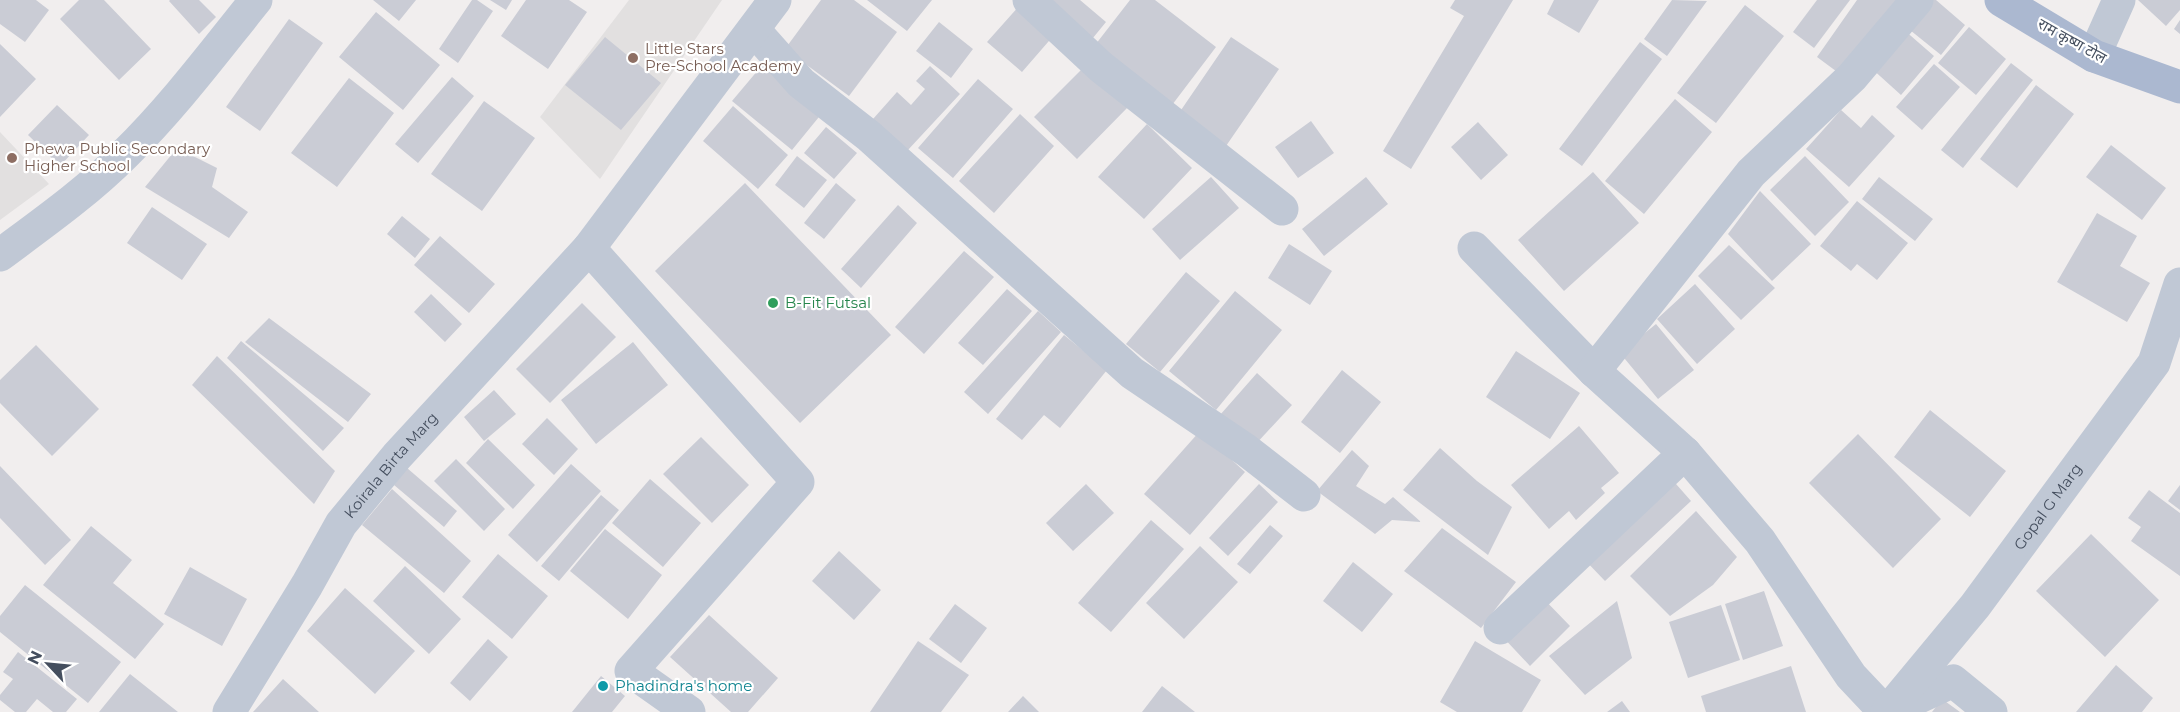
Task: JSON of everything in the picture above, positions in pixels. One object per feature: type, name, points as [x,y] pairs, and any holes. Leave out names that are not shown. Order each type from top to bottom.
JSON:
[{"type":"main road","name":"राम कृष्ण टोल","points":[[2001,0],[2094,56],[2180,87]]},
{"type":"street","points":[[0,255],[74,200],[125,154],[200,70],[256,0]]},
{"type":"street","name":"Koirala Birta Marg","points":[[229,712],[307,585],[341,524],[397,456],[589,248],[775,0]]},
{"type":"street","points":[[1029,0],[1101,67],[1282,209]]},
{"type":"street","points":[[1594,371],[1751,173],[1852,77],[1917,0]]},
{"type":"street","points":[[2094,56],[2119,0]]},
{"type":"street","points":[[754,30],[801,83],[869,136],[1132,372],[1246,450],[1304,495]]},
{"type":"street","points":[[589,248],[798,482],[631,671],[689,712]]},
{"type":"street","points":[[1474,248],[1594,371],[1685,453],[1760,540],[1851,676],[1887,712],[1953,681],[1991,712]]},
{"type":"street","name":"Gopal G Marg","points":[[1887,712],[1975,606],[2167,356],[2180,284]]},
{"type":"street","points":[[1500,628],[1685,453]]},
{"type":"shaded area","name":"Little Stars Pre-School Academy","points":[[629,0],[722,0],[600,179],[540,117]]},
{"type":"shaded area","name":"Phewa Public Secondary Higher School","points":[[0,132],[49,184],[0,220]]},
{"type":"building","points":[[0,0],[36,0],[49,10],[25,42],[0,24]]},
{"type":"building","points":[[79,0],[104,0],[151,49],[119,80],[60,19]]},
{"type":"building","points":[[170,0],[199,0],[216,17],[199,34]]},
{"type":"building","points":[[373,0],[416,0],[399,21]]},
{"type":"building","points":[[472,0],[477,0],[493,11],[458,63],[439,49]]},
{"type":"building","points":[[490,0],[512,0],[506,10]]},
{"type":"building","points":[[526,0],[569,0],[587,12],[548,69],[501,36]]},
{"type":"building","points":[[821,0],[854,0],[897,32],[849,96],[785,49]]},
{"type":"building","points":[[867,0],[932,0],[907,31]]},
{"type":"building","points":[[1037,0],[1080,0],[1106,22],[1088,44]]},
{"type":"building","points":[[1130,0],[1155,0],[1216,47],[1169,109],[1092,49]]},
{"type":"building","points":[[1455,0],[1513,0],[1411,169],[1383,151],[1464,16],[1450,8]]},
{"type":"building","points":[[1554,0],[1599,0],[1579,33],[1547,14]]},
{"type":"building","points":[[1672,0],[1707,1],[1667,56],[1644,39]]},
{"type":"building","points":[[1817,0],[1850,0],[1814,48],[1793,32]]},
{"type":"building","points":[[1857,0],[1897,0],[1844,77],[1817,57]]},
{"type":"building","points":[[1926,0],[1936,0],[1965,25],[1941,55],[1905,26]]},
{"type":"building","points":[[2138,0],[2180,0],[2180,10],[2166,26]]},
{"type":"building","points":[[1021,4],[1055,34],[1022,72],[987,42]]},
{"type":"building","points":[[1745,5],[1784,36],[1716,123],[1677,93]]},
{"type":"building","points":[[376,12],[440,65],[403,110],[339,57]]},
{"type":"building","points":[[289,19],[323,43],[260,131],[226,107]]},
{"type":"building","points":[[2180,20],[2180,34],[2174,29]]},
{"type":"building","points":[[939,22],[973,49],[951,78],[916,51]]},
{"type":"building","points":[[1969,27],[2006,59],[1976,95],[1938,63]]},
{"type":"building","points":[[1903,29],[1934,56],[1901,95],[1870,67]]},
{"type":"building","name":"Little Stars Pre-School Academy","points":[[605,37],[661,83],[621,130],[565,85]]},
{"type":"building","points":[[1231,37],[1279,69],[1226,146],[1179,113]]},
{"type":"building","points":[[1640,42],[1662,59],[1582,166],[1559,149]]},
{"type":"building","points":[[0,44],[36,79],[0,117]]},
{"type":"building","points":[[764,63],[823,112],[792,150],[732,101]]},
{"type":"building","points":[[2011,63],[2033,80],[1963,168],[1941,150]]},
{"type":"building","points":[[1087,64],[1129,106],[1077,159],[1034,117]]},
{"type":"building","points":[[1934,64],[1960,87],[1922,130],[1896,107]]},
{"type":"building","points":[[930,66],[960,94],[907,151],[873,119],[897,92],[911,105],[925,89],[916,81]]},
{"type":"building","points":[[452,77],[474,96],[418,163],[395,144]]},
{"type":"building","points":[[349,78],[394,113],[337,187],[291,153]]},
{"type":"building","points":[[978,79],[1013,109],[953,178],[918,148]]},
{"type":"building","points":[[2036,85],[2074,114],[2017,188],[1980,159]]},
{"type":"building","points":[[1675,99],[1712,132],[1644,214],[1605,181]]},
{"type":"building","points":[[484,101],[535,138],[482,211],[431,174]]},
{"type":"building","points":[[57,105],[89,135],[60,166],[28,135]]},
{"type":"building","points":[[733,106],[788,155],[758,189],[703,141]]},
{"type":"building","points":[[1841,110],[1861,128],[1872,115],[1895,136],[1849,187],[1806,149]]},
{"type":"building","points":[[1020,114],[1054,146],[994,213],[959,181]]},
{"type":"building","points":[[1311,121],[1334,153],[1298,178],[1275,147]]},
{"type":"building","points":[[1478,122],[1508,155],[1481,180],[1451,147]]},
{"type":"building","points":[[1147,124],[1192,168],[1144,219],[1098,177]]},
{"type":"building","points":[[826,127],[857,153],[834,179],[804,153]]},
{"type":"building","points":[[2111,145],[2166,188],[2142,220],[2086,177]]},
{"type":"building","points":[[177,148],[217,168],[212,187],[248,212],[229,238],[145,187]]},
{"type":"building","points":[[797,156],[827,180],[804,208],[775,185]]},
{"type":"building","points":[[1805,156],[1849,202],[1815,236],[1770,190]]},
{"type":"building","points":[[1593,172],[1639,223],[1564,291],[1518,240]]},
{"type":"building","points":[[1211,177],[1239,208],[1180,260],[1152,229]]},
{"type":"building","points":[[1366,177],[1388,204],[1324,256],[1302,229]]},
{"type":"building","points":[[1879,177],[1933,219],[1915,241],[1862,199]]},
{"type":"building","name":"B-Fit Futsal","points":[[745,183],[891,335],[800,423],[655,271]]},
{"type":"building","points":[[836,183],[856,200],[824,239],[804,223]]},
{"type":"building","points":[[1760,191],[1811,244],[1772,281],[1728,234]]},
{"type":"building","points":[[1857,201],[1908,243],[1877,280],[1857,264],[1851,271],[1820,246]]},
{"type":"building","points":[[898,205],[917,223],[861,288],[841,269]]},
{"type":"building","points":[[152,207],[207,244],[182,280],[127,243]]},
{"type":"building","points":[[2097,213],[2137,236],[2120,266],[2150,283],[2127,322],[2057,282]]},
{"type":"building","points":[[402,216],[430,239],[415,258],[387,234]]},
{"type":"building","points":[[440,236],[495,284],[469,313],[414,265]]},
{"type":"building","points":[[1289,244],[1332,271],[1310,305],[1268,278]]},
{"type":"building","points":[[1729,245],[1775,288],[1741,320],[1698,276]]},
{"type":"building","points":[[964,251],[994,277],[924,354],[895,327]]},
{"type":"building","points":[[1186,272],[1220,301],[1160,372],[1126,344]]},
{"type":"building","points":[[1695,284],[1735,329],[1697,364],[1657,319]]},
{"type":"building","points":[[1007,289],[1032,311],[983,365],[958,343]]},
{"type":"building","points":[[1235,291],[1282,330],[1216,410],[1169,371]]},
{"type":"building","points":[[431,294],[462,324],[445,342],[414,312]]},
{"type":"building","points":[[582,303],[616,337],[550,403],[516,369]]},
{"type":"building","points":[[1038,311],[1061,332],[988,414],[964,392]]},
{"type":"building","points":[[269,318],[371,394],[348,422],[245,342]]},
{"type":"building","points":[[1656,324],[1694,370],[1658,399],[1620,353]]},
{"type":"building","points":[[1064,335],[1107,370],[1060,428],[1044,415],[1022,440],[996,419]]},
{"type":"building","points":[[241,341],[344,428],[323,451],[227,358]]},
{"type":"building","points":[[633,342],[668,385],[596,444],[561,400]]},
{"type":"building","points":[[36,345],[99,409],[52,456],[0,403],[0,380]]},
{"type":"building","points":[[1516,351],[1580,393],[1550,439],[1486,397]]},
{"type":"building","points":[[217,356],[335,471],[314,504],[192,385]]},
{"type":"building","points":[[1342,370],[1381,402],[1340,453],[1301,422]]},
{"type":"building","points":[[1257,373],[1292,405],[1254,446],[1220,415]]},
{"type":"building","points":[[494,390],[516,414],[484,441],[464,417]]},
{"type":"building","points":[[1930,410],[2006,471],[1970,517],[1894,457]]},
{"type":"building","points":[[547,418],[578,449],[554,475],[522,444]]},
{"type":"building","points":[[1579,426],[1619,473],[1601,488],[1605,493],[1576,520],[1569,511],[1549,529],[1511,485]]},
{"type":"building","points":[[1200,431],[1245,472],[1190,535],[1144,494]]},
{"type":"building","points":[[1858,434],[1941,519],[1893,568],[1809,483]]},
{"type":"building","points":[[701,437],[749,485],[712,523],[663,474]]},
{"type":"building","points":[[488,439],[535,485],[513,509],[466,463]]},
{"type":"building","points":[[1440,448],[1477,481],[1512,507],[1488,555],[1403,490]]},
{"type":"building","points":[[1352,450],[1369,466],[1356,486],[1385,504],[1393,497],[1421,522],[1392,520],[1375,534],[1317,491]]},
{"type":"building","points":[[456,459],[505,509],[484,531],[434,481]]},
{"type":"building","points":[[571,464],[601,491],[537,562],[508,535]]},
{"type":"building","points":[[0,466],[71,540],[45,565],[0,518]]},
{"type":"building","points":[[407,468],[457,511],[444,527],[394,485]]},
{"type":"building","points":[[1669,476],[1691,501],[1605,581],[1582,557]]},
{"type":"building","points":[[650,479],[701,523],[663,567],[612,523]]},
{"type":"building","points":[[1086,484],[1114,513],[1073,551],[1046,523]]},
{"type":"building","points":[[1259,484],[1278,502],[1228,556],[1209,538]]},
{"type":"building","points":[[2180,485],[2180,510],[2168,501]]},
{"type":"building","points":[[392,489],[471,561],[444,593],[362,525]]},
{"type":"building","points":[[2149,490],[2180,513],[2180,576],[2131,541],[2141,527],[2128,518]]},
{"type":"building","points":[[601,495],[619,510],[559,581],[541,566]]},
{"type":"building","points":[[1696,511],[1737,557],[1713,585],[1670,616],[1630,576]]},
{"type":"building","points":[[1151,520],[1184,549],[1111,632],[1078,603]]},
{"type":"building","points":[[1270,525],[1283,536],[1250,574],[1237,564]]},
{"type":"building","points":[[91,526],[132,560],[113,583],[164,624],[135,659],[43,585]]},
{"type":"building","points":[[1442,528],[1516,582],[1481,628],[1404,571]]},
{"type":"building","points":[[605,529],[662,575],[628,619],[570,571]]},
{"type":"building","points":[[2091,534],[2159,600],[2105,657],[2036,591]]},
{"type":"building","points":[[1200,546],[1238,582],[1184,639],[1146,603]]},
{"type":"building","points":[[839,551],[881,590],[854,620],[812,581]]},
{"type":"building","points":[[498,554],[548,596],[512,639],[462,597]]},
{"type":"building","points":[[1353,562],[1393,594],[1362,632],[1323,601]]},
{"type":"building","points":[[405,566],[461,619],[429,654],[373,601]]},
{"type":"building","points":[[190,567],[247,599],[222,646],[164,614]]},
{"type":"building","points":[[25,585],[121,662],[88,703],[0,632],[0,616]]},
{"type":"building","points":[[345,588],[415,651],[375,694],[307,631]]},
{"type":"building","points":[[1764,591],[1783,646],[1743,660],[1725,604]]},
{"type":"building","points":[[1540,595],[1570,626],[1530,666],[1500,634]]},
{"type":"building","points":[[1617,601],[1632,658],[1585,695],[1549,656]]},
{"type":"building","points":[[955,604],[987,628],[961,663],[929,639]]},
{"type":"building","points":[[1721,605],[1740,660],[1688,678],[1669,622]]},
{"type":"building","points":[[709,615],[778,678],[748,712],[731,712],[670,657]]},
{"type":"building","points":[[488,639],[508,657],[470,701],[450,683]]},
{"type":"building","points":[[918,641],[969,675],[941,712],[870,712]]},
{"type":"building","points":[[1475,641],[1541,680],[1522,712],[1457,712],[1440,702]]},
{"type":"building","points":[[18,652],[77,699],[66,712],[53,712],[37,699],[26,712],[15,712],[0,700],[0,695],[13,679],[3,672]]},
{"type":"building","points":[[2116,665],[2153,698],[2142,712],[2076,712]]},
{"type":"building","points":[[1791,666],[1806,712],[1706,712],[1701,696]]},
{"type":"building","points":[[130,674],[178,712],[99,712]]},
{"type":"building","name":"Phadindra's home","points":[[601,676],[625,696],[612,712],[572,712]]},
{"type":"building","points":[[283,679],[319,712],[253,712]]},
{"type":"building","points":[[1162,686],[1195,712],[1142,712]]},
{"type":"building","points":[[1023,696],[1039,712],[1008,712]]},
{"type":"building","points":[[1942,699],[1960,712],[1932,712]]},
{"type":"building","points":[[1622,701],[1630,712],[1607,712]]},
{"type":"place","name":"Little Stars Pre-School Academy","points":[[633,58]]},
{"type":"place","name":"Phewa Public Secondary Higher School","points":[[12,158]]},
{"type":"place","name":"B-Fit Futsal","points":[[773,303]]},
{"type":"place","name":"Phadindra's home","points":[[603,686]]}]
